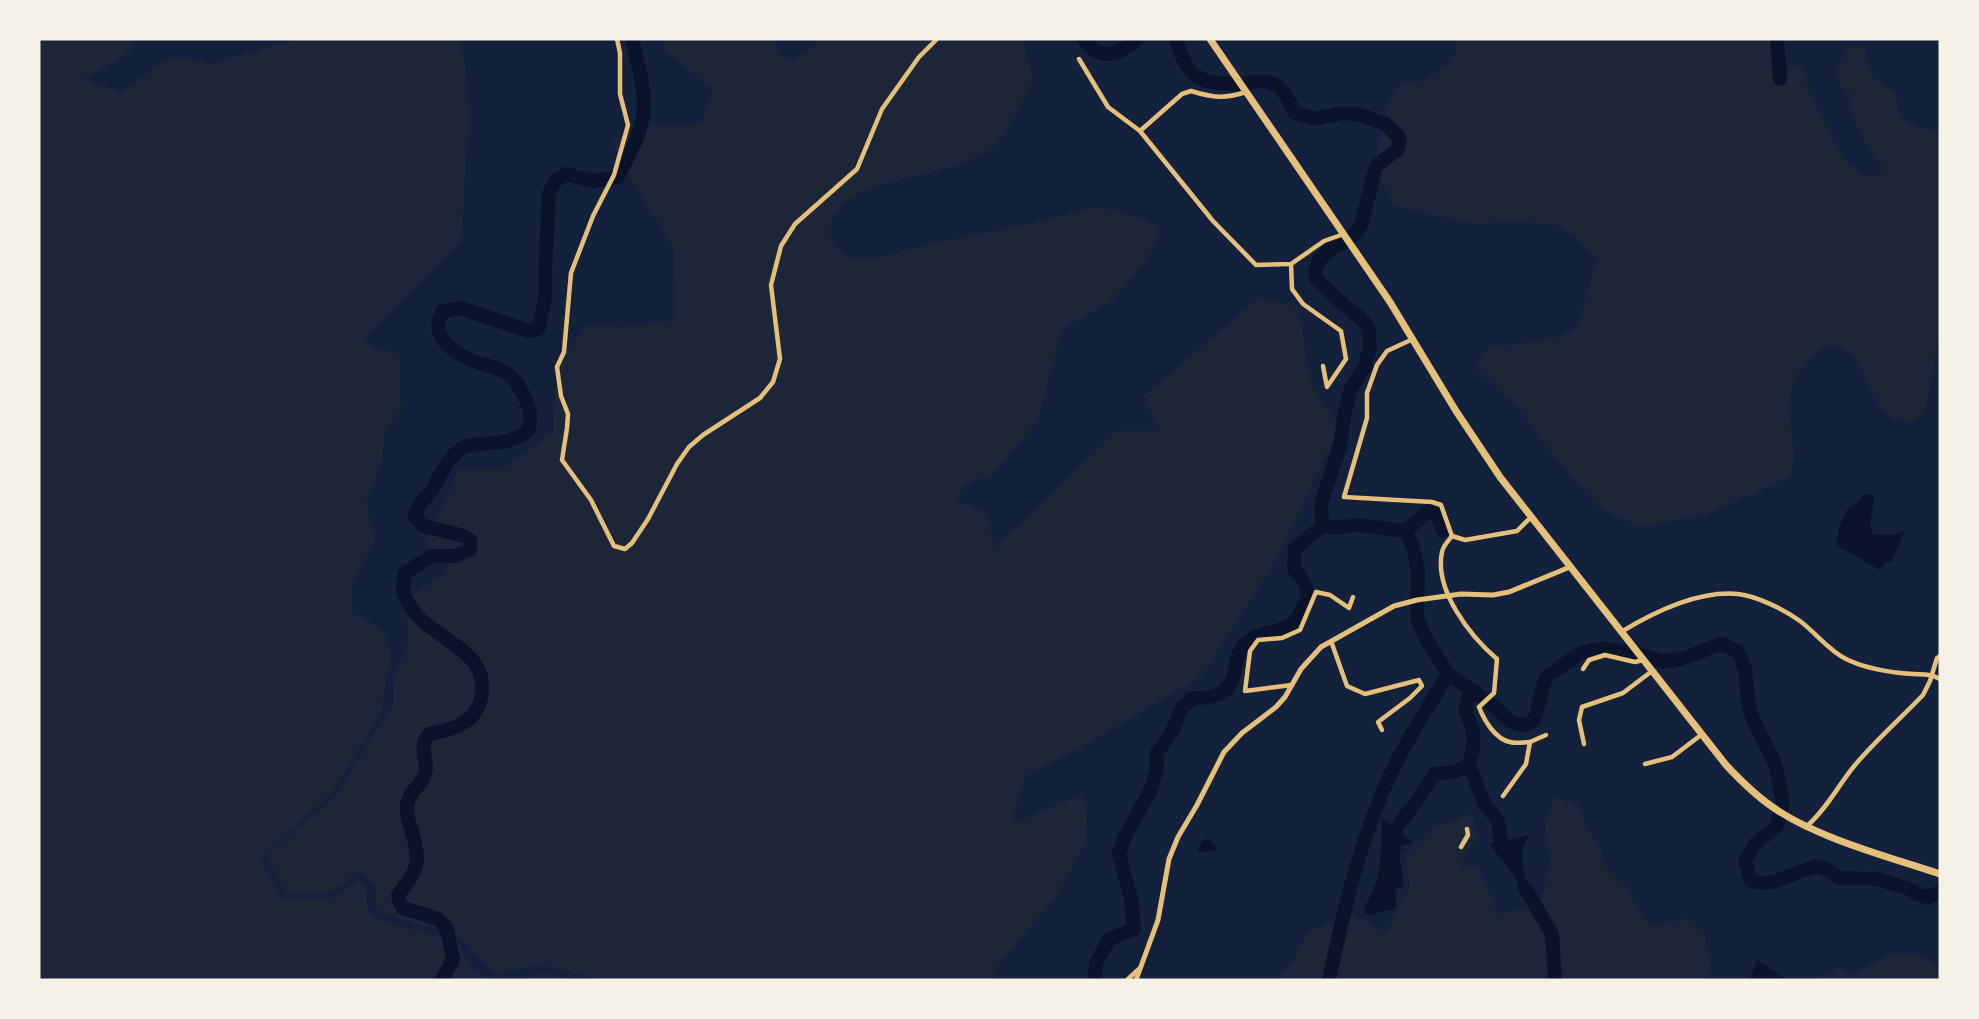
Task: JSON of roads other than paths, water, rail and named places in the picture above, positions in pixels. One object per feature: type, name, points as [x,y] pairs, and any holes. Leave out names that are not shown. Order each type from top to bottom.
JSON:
[{"type":"main road","points":[[1210,39],[1413,339],[1456,411],[1500,477],[1701,735],[1743,783],[1774,809],[1807,826],[1940,874]]},
{"type":"street","points":[[617,39],[620,53],[620,94],[627,125],[614,175],[593,216],[571,273],[564,352],[557,367],[561,396],[567,414],[562,460],[591,500],[614,546],[624,549],[632,543],[648,519],[677,464],[689,447],[703,435],[760,398],[773,382],[780,359],[771,285],[781,246],[795,224],[857,169],[882,109],[914,65],[937,39]]},
{"type":"street","points":[[1079,59],[1108,107],[1140,131],[1213,221],[1256,265],[1291,264],[1324,241],[1344,236]]},
{"type":"street","points":[[1140,131],[1182,94],[1191,91],[1209,97],[1227,98],[1245,91]]},
{"type":"street","points":[[1291,264],[1292,289],[1303,304],[1341,331],[1346,359],[1327,387],[1323,366]]},
{"type":"street","points":[[1413,339],[1387,351],[1377,365],[1366,393],[1367,418],[1344,497],[1432,502],[1441,505],[1452,536]]},
{"type":"street","points":[[1452,536],[1465,540],[1517,531],[1531,517]]},
{"type":"street","points":[[1452,536],[1442,549],[1441,565],[1447,596],[1483,647],[1497,659],[1494,693],[1479,707],[1482,716],[1496,734],[1510,742],[1530,742],[1546,735]]},
{"type":"street","points":[[1136,980],[1144,964],[1158,920],[1169,859],[1178,837],[1228,746],[1276,707],[1285,697],[1301,669],[1321,646],[1394,606],[1447,596],[1509,592],[1570,567]]},
{"type":"street","points":[[1292,685],[1245,691],[1250,651],[1258,640],[1282,638],[1300,630],[1316,592],[1330,595],[1349,608],[1353,597]]},
{"type":"street","points":[[1621,632],[1668,608],[1693,599],[1738,594],[1774,606],[1800,621],[1829,648],[1846,659],[1899,673],[1932,675],[1940,680]]},
{"type":"street","points":[[1331,640],[1347,686],[1353,690],[1365,694],[1419,680],[1422,686],[1378,722],[1382,730]]},
{"type":"street","points":[[1583,669],[1589,660],[1605,655],[1635,662],[1643,660]]},
{"type":"street","points":[[1807,826],[1818,817],[1822,808],[1856,764],[1923,695],[1937,658],[1940,656]]},
{"type":"street","points":[[1584,744],[1579,720],[1582,706],[1623,693],[1652,671]]},
{"type":"street","points":[[1645,764],[1672,757],[1701,735]]},
{"type":"street","points":[[1503,796],[1526,764],[1530,742]]},
{"type":"street","points":[[1461,848],[1468,836],[1467,829]]},
{"type":"street","points":[[1127,980],[1144,964]]},
{"type":"waterway","points":[[442,980],[453,959],[447,929],[438,919],[403,908],[398,895],[410,879],[417,860],[415,843],[407,816],[407,805],[425,774],[424,742],[426,738],[429,734],[460,725],[472,716],[480,702],[482,684],[478,670],[470,658],[432,629],[410,606],[403,592],[403,585],[405,573],[431,556],[455,556],[470,550],[470,540],[464,536],[424,526],[415,517],[419,506],[432,490],[450,459],[465,447],[510,440],[519,436],[528,430],[530,418],[525,398],[514,380],[502,370],[470,360],[453,350],[441,337],[439,320],[443,311],[460,308],[529,331],[537,330],[545,297],[549,194],[555,181],[566,174],[593,181],[618,177],[639,133],[644,104],[640,71],[632,39]]},
{"type":"waterway","points":[[1084,39],[1090,47],[1103,54],[1117,52],[1138,39]]},
{"type":"waterway","points":[[1176,39],[1186,65],[1190,71],[1203,80],[1234,84],[1267,82],[1283,91],[1295,113],[1314,119],[1342,113],[1356,114],[1384,123],[1398,136],[1400,141],[1398,149],[1376,166],[1361,226],[1348,240],[1330,250],[1319,260],[1315,272],[1317,279],[1368,327],[1370,347],[1365,366],[1351,389],[1345,411],[1340,446],[1321,504],[1322,526],[1338,528],[1358,525],[1405,531],[1413,547],[1418,572],[1417,618],[1425,637],[1448,674],[1493,705],[1510,721],[1521,725],[1530,723],[1535,718],[1545,679],[1581,653],[1603,648],[1647,656],[1663,662],[1681,659],[1721,644],[1737,651],[1745,670],[1748,702],[1753,720],[1776,766],[1783,804],[1777,826],[1755,844],[1745,861],[1751,881],[1760,883],[1777,881],[1818,866],[1840,878],[1877,879],[1909,889],[1918,895],[1929,897],[1940,892]]},
{"type":"waterway","points":[[1777,39],[1780,79]]},
{"type":"waterway","points":[[1405,531],[1431,509],[1436,511],[1443,531]]},
{"type":"waterway","points":[[1095,980],[1096,963],[1109,939],[1134,929],[1131,899],[1119,854],[1124,838],[1151,789],[1157,769],[1157,753],[1173,730],[1182,707],[1193,698],[1211,697],[1229,686],[1237,659],[1247,642],[1252,638],[1283,629],[1294,623],[1308,594],[1304,582],[1294,569],[1295,549],[1322,526]]},
{"type":"waterway","points":[[1329,980],[1354,875],[1370,823],[1404,748],[1448,674]]},
{"type":"waterway","points":[[1471,690],[1465,711],[1473,730],[1473,750],[1469,765],[1485,805],[1498,820],[1501,842]]},
{"type":"waterway","points":[[1396,828],[1434,774],[1454,772],[1469,765]]},
{"type":"waterway","points":[[1525,888],[1552,934],[1555,980]]}]
